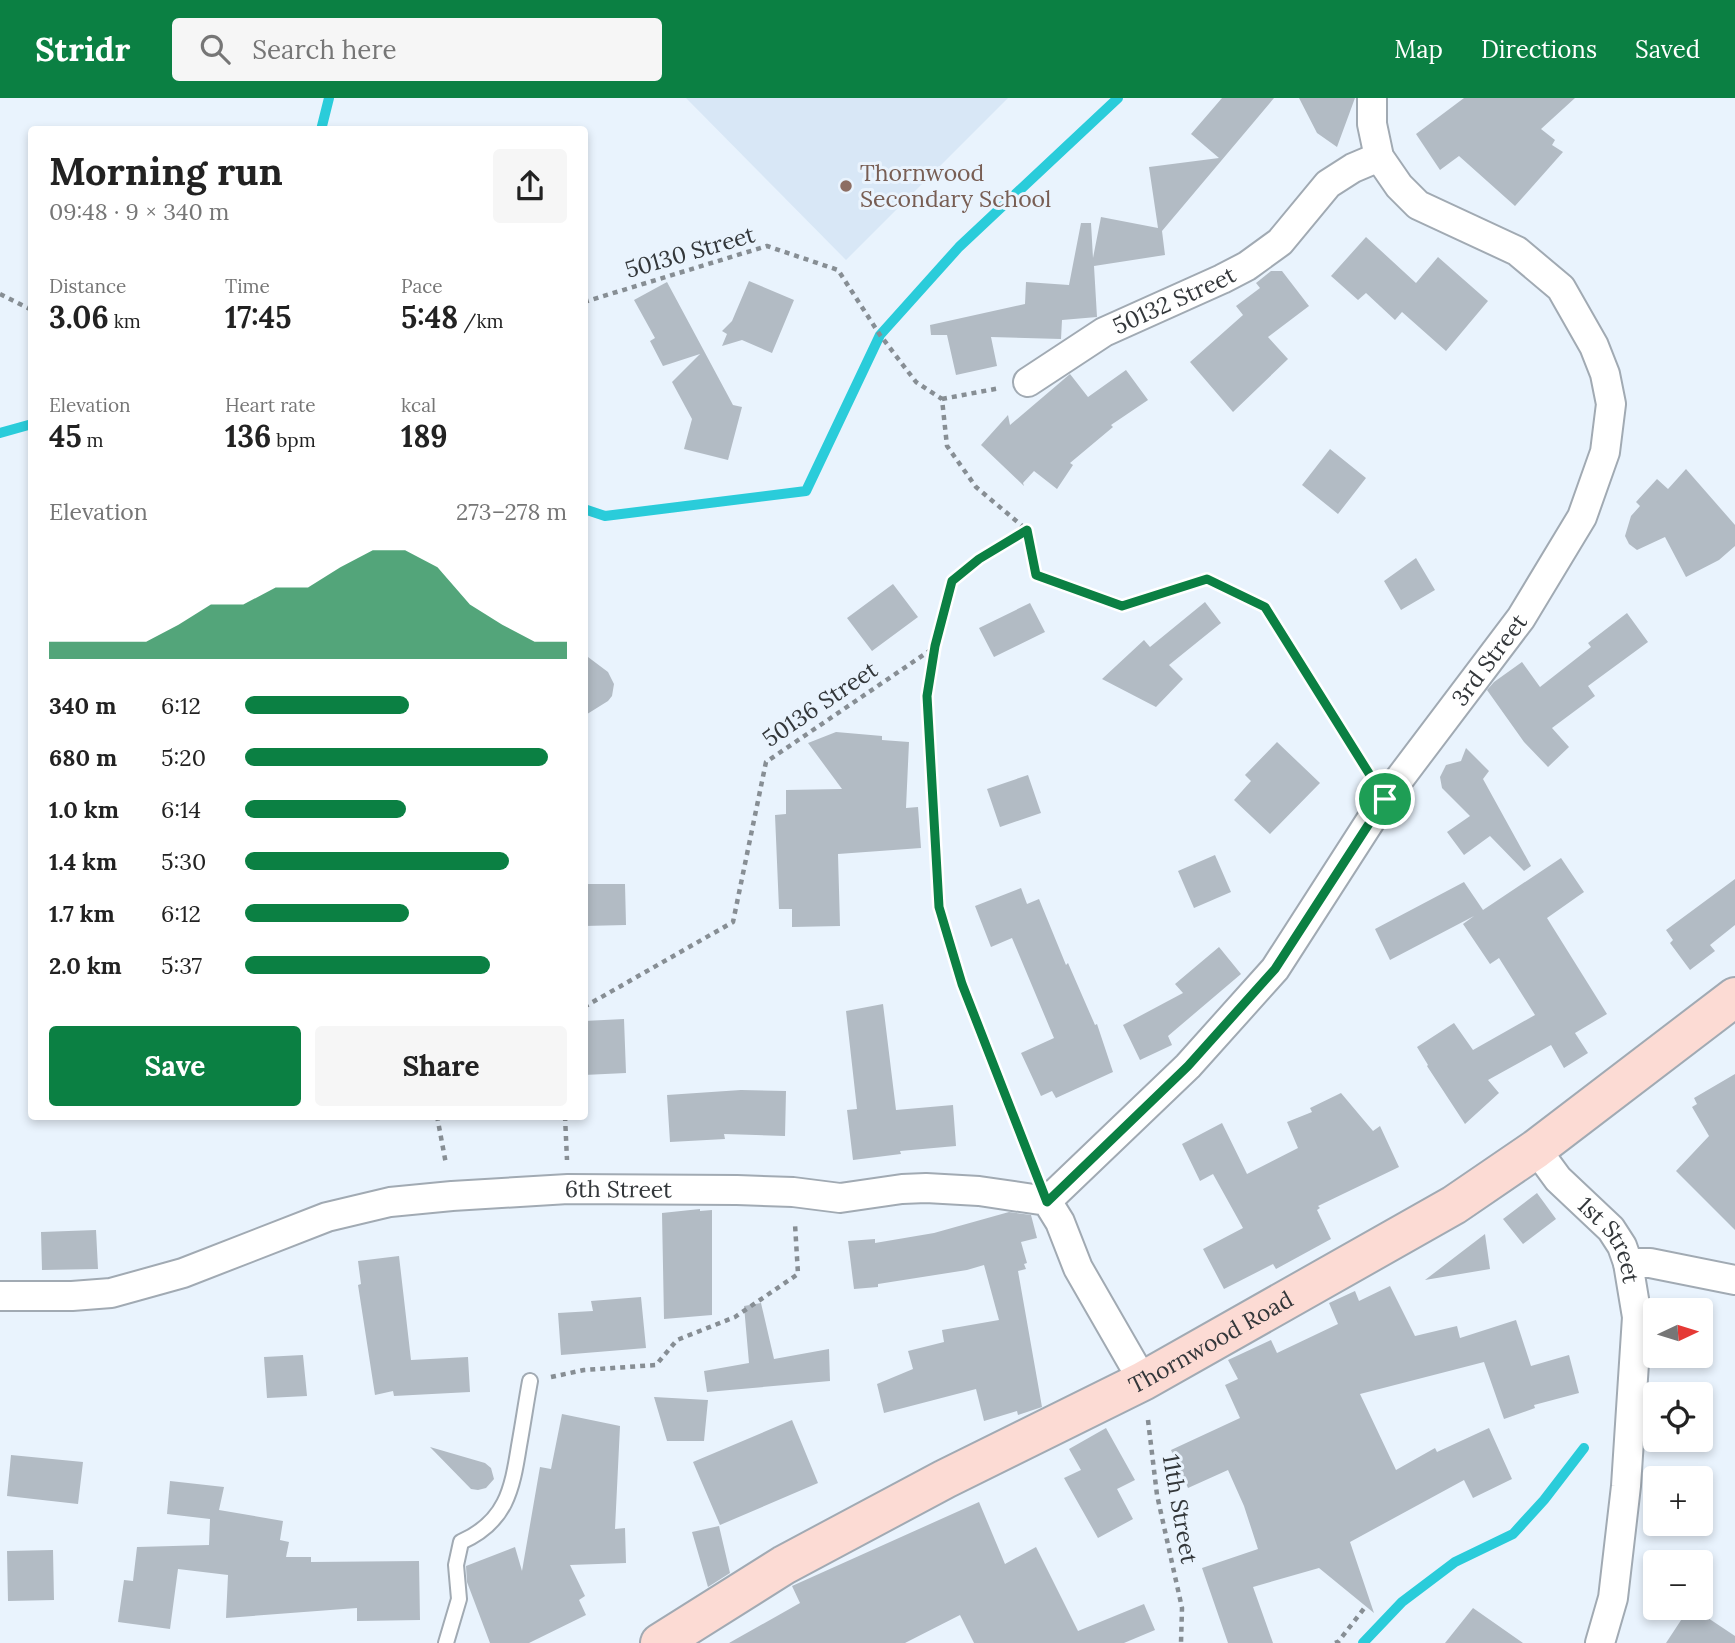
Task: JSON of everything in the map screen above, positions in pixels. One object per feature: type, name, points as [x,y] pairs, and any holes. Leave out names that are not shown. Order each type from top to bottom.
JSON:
[{"type":"street","name":"3rd Street","points":[[1047,1202],[1188,1066],[1275,969],[1385,799],[1521,618],[1582,517],[1605,452],[1611,404],[1605,374],[1594,346],[1560,288],[1517,251],[1418,205],[1399,186],[1379,156],[1372,124],[1372,98]]},
{"type":"street","name":"50132 Street","points":[[1028,382],[1104,332],[1247,266],[1279,242],[1328,184],[1379,156]]},
{"type":"street","name":"Thornwood Road","points":[[660,1643],[784,1565],[945,1479],[1143,1381],[1454,1205],[1536,1149],[1735,997]]},
{"type":"street","name":"1st Street","points":[[1536,1149],[1558,1179],[1611,1229],[1622,1246],[1628,1263],[1637,1317],[1627,1473],[1613,1598],[1600,1643]]},
{"type":"street","name":"6th Street","points":[[0,1296],[111,1293],[183,1273],[327,1217],[390,1202],[452,1196],[568,1189],[793,1192],[840,1198],[926,1188],[979,1191],[1047,1202]]},
{"type":"street","points":[[1047,1202],[1060,1222],[1077,1268],[1143,1381]]},
{"type":"street","points":[[1628,1263],[1650,1263],[1735,1280]]},
{"type":"lane","points":[[446,1643],[459,1599],[456,1566],[461,1542],[477,1535],[502,1508],[512,1488],[530,1381]]},
{"type":"path","name":"50130 Street","points":[[588,301],[767,246],[838,270],[880,335],[916,382],[942,399]]},
{"type":"path","points":[[0,294],[28,308]]},
{"type":"path","points":[[1028,382],[942,399],[947,446],[976,487],[1027,530],[1036,575],[1122,606],[1207,579],[1265,607],[1385,799]]},
{"type":"path","points":[[1027,530],[979,559],[952,581],[935,646],[927,696],[939,907],[962,984],[1047,1202]]},
{"type":"path","name":"50136 Street","points":[[588,1005],[733,922],[766,762],[935,646]]},
{"type":"path","points":[[438,1120],[452,1196]]},
{"type":"path","points":[[565,1120],[568,1189]]},
{"type":"path","points":[[530,1381],[584,1370],[656,1364],[677,1340],[735,1317],[799,1274],[793,1192]]},
{"type":"path","name":"11th Street","points":[[1143,1381],[1157,1495],[1182,1608],[1181,1643]]},
{"type":"path","points":[[1335,1643],[1366,1606]]},
{"type":"shaded area","name":"Thornwood Secondary School","points":[[686,98],[1008,98],[846,260]]},
{"type":"building","points":[[1222,98],[1274,98],[1162,231],[1165,255],[1094,266],[1097,317],[1062,320],[1061,339],[991,337],[997,366],[956,375],[947,335],[931,335],[930,325],[1025,304],[1026,282],[1069,285],[1081,223],[1091,223],[1093,258],[1101,217],[1158,228],[1149,167],[1219,158],[1191,134]]},
{"type":"building","points":[[1299,98],[1355,98],[1337,147],[1317,133]]},
{"type":"building","points":[[1464,98],[1575,98],[1541,129],[1555,140],[1552,145],[1563,152],[1515,206],[1459,156],[1440,170],[1416,134]]},
{"type":"building","points":[[1366,237],[1416,283],[1438,257],[1488,301],[1446,351],[1402,312],[1395,320],[1366,293],[1358,300],[1331,276]]},
{"type":"building","points":[[1271,271],[1282,271],[1309,306],[1268,337],[1288,359],[1233,412],[1190,362],[1243,315],[1236,306],[1260,288],[1256,283]]},
{"type":"building","points":[[749,281],[794,300],[772,353],[742,340],[722,346],[727,334],[722,331],[732,321]]},
{"type":"building","points":[[667,282],[733,405],[742,407],[728,460],[684,449],[692,419],[672,382],[700,354],[663,366],[650,341],[655,338],[634,300]]},
{"type":"building","points":[[1126,370],[1148,400],[1111,425],[1113,427],[1070,463],[1073,465],[1057,489],[1034,471],[1023,483],[1024,486],[981,445],[1008,415],[1010,425],[1070,374],[1088,397]]},
{"type":"building","points":[[1330,449],[1366,478],[1338,514],[1302,485]]},
{"type":"building","points":[[1686,469],[1735,525],[1735,546],[1719,560],[1686,577],[1665,537],[1637,550],[1629,544],[1625,536],[1631,516],[1640,506],[1636,502],[1657,479],[1668,489]]},
{"type":"building","points":[[1416,558],[1435,590],[1401,610],[1384,581]]},
{"type":"building","points":[[893,584],[918,617],[872,651],[847,618]]},
{"type":"building","points":[[1205,602],[1221,623],[1169,665],[1183,679],[1156,707],[1102,679],[1144,640],[1150,647]]},
{"type":"building","points":[[1030,603],[1045,632],[994,657],[979,628]]},
{"type":"building","points":[[1627,613],[1648,642],[1588,686],[1595,696],[1552,728],[1569,747],[1548,767],[1524,742],[1487,690],[1522,662],[1540,687],[1591,647],[1588,643]]},
{"type":"building","points":[[588,657],[608,672],[614,684],[612,696],[588,714]]},
{"type":"building","points":[[836,732],[882,736],[882,740],[909,742],[906,808],[918,807],[921,848],[838,854],[840,926],[792,927],[792,909],[779,909],[775,815],[786,814],[786,790],[842,789],[808,743]]},
{"type":"building","points":[[1277,742],[1320,783],[1270,834],[1234,800],[1251,781],[1245,775]]},
{"type":"building","points":[[1466,748],[1489,771],[1483,779],[1531,866],[1524,871],[1490,836],[1464,855],[1447,832],[1470,816],[1442,788],[1440,777],[1446,765],[1461,761]]},
{"type":"building","points":[[1028,775],[1041,813],[1000,827],[987,789]]},
{"type":"building","points":[[1215,855],[1231,892],[1194,908],[1178,871]]},
{"type":"building","points":[[1561,858],[1584,892],[1547,918],[1607,1014],[1575,1033],[1588,1053],[1564,1068],[1551,1045],[1488,1080],[1499,1093],[1465,1124],[1417,1047],[1454,1023],[1473,1050],[1535,1015],[1499,958],[1490,964],[1463,924],[1474,916],[1390,960],[1375,929],[1464,882],[1483,910]]},
{"type":"building","points":[[1735,879],[1735,925],[1710,945],[1715,951],[1690,970],[1670,943],[1673,940],[1666,930]]},
{"type":"building","points":[[588,884],[625,884],[626,925],[588,926]]},
{"type":"building","points":[[1021,888],[1027,904],[1039,899],[1066,965],[1068,963],[1095,1025],[1097,1024],[1113,1072],[1056,1098],[1052,1091],[1041,1096],[1021,1053],[1054,1038],[1012,938],[991,947],[975,906]]},
{"type":"building","points":[[1219,947],[1241,974],[1168,1036],[1172,1045],[1140,1060],[1123,1025],[1183,993],[1175,984]]},
{"type":"building","points":[[883,1004],[896,1110],[953,1105],[956,1146],[900,1151],[901,1154],[853,1160],[847,1110],[857,1109],[846,1011]]},
{"type":"building","points":[[624,1019],[626,1073],[588,1075],[588,1021]]},
{"type":"building","points":[[1735,1074],[1735,1230],[1676,1171],[1709,1136],[1692,1107],[1697,1104],[1694,1098]]},
{"type":"building","points":[[741,1090],[786,1091],[785,1136],[724,1134],[725,1139],[670,1142],[667,1095]]},
{"type":"building","points":[[1341,1093],[1373,1131],[1380,1126],[1399,1167],[1318,1206],[1320,1208],[1317,1210],[1331,1239],[1276,1269],[1273,1264],[1224,1289],[1203,1249],[1243,1228],[1213,1174],[1200,1181],[1182,1144],[1222,1123],[1247,1174],[1298,1148],[1287,1122],[1312,1112],[1310,1108]]},
{"type":"building","points":[[1537,1193],[1556,1219],[1523,1244],[1503,1219]]},
{"type":"building","points":[[712,1210],[712,1315],[664,1319],[662,1213]]},
{"type":"building","points":[[1009,1212],[1031,1215],[1037,1238],[1021,1242],[1027,1263],[1024,1264],[1026,1269],[1018,1271],[1042,1407],[1018,1415],[1017,1411],[984,1421],[976,1389],[884,1413],[877,1384],[913,1369],[908,1351],[944,1342],[942,1330],[999,1320],[984,1265],[878,1284],[878,1287],[854,1289],[848,1241],[875,1239],[875,1243],[934,1233]]},
{"type":"building","points":[[96,1230],[98,1269],[42,1270],[41,1232]]},
{"type":"building","points":[[1485,1234],[1490,1269],[1425,1280]]},
{"type":"building","points":[[399,1256],[411,1360],[468,1357],[470,1392],[394,1396],[393,1391],[375,1395],[358,1285],[361,1284],[358,1261]]},
{"type":"building","points":[[1390,1286],[1415,1336],[1457,1326],[1460,1338],[1516,1320],[1531,1366],[1569,1355],[1579,1393],[1534,1405],[1535,1408],[1504,1419],[1484,1362],[1360,1394],[1396,1470],[1435,1448],[1437,1452],[1489,1428],[1512,1479],[1473,1498],[1464,1480],[1350,1542],[1374,1613],[1319,1568],[1253,1587],[1273,1643],[1228,1643],[1202,1568],[1258,1549],[1244,1506],[1228,1470],[1188,1488],[1171,1450],[1240,1418],[1225,1385],[1238,1379],[1228,1360],[1271,1340],[1277,1353],[1338,1324],[1329,1303],[1355,1291],[1359,1301]]},
{"type":"building","points":[[641,1297],[646,1348],[561,1355],[558,1313],[593,1311],[591,1301]]},
{"type":"building","points":[[761,1303],[774,1359],[829,1349],[830,1381],[707,1392],[704,1371],[749,1363],[744,1306]]},
{"type":"building","points":[[303,1355],[307,1396],[267,1398],[264,1357]]},
{"type":"building","points":[[654,1397],[708,1400],[704,1441],[667,1441]]},
{"type":"building","points":[[562,1414],[620,1426],[615,1529],[625,1528],[626,1563],[570,1565],[585,1596],[579,1600],[586,1615],[529,1643],[490,1643],[467,1582],[466,1566],[515,1547],[522,1571],[540,1467],[551,1469]]},
{"type":"building","points":[[792,1420],[818,1483],[720,1525],[693,1462]]},
{"type":"building","points":[[1106,1428],[1135,1480],[1117,1489],[1133,1519],[1098,1538],[1064,1478],[1081,1470],[1069,1449]]},
{"type":"building","points":[[430,1447],[485,1463],[491,1468],[494,1479],[486,1488],[471,1489]]},
{"type":"building","points":[[11,1455],[83,1462],[78,1504],[7,1496]]},
{"type":"building","points":[[170,1481],[224,1487],[219,1510],[283,1521],[280,1540],[289,1542],[286,1557],[311,1557],[311,1562],[419,1561],[420,1620],[357,1621],[357,1608],[226,1618],[228,1575],[178,1569],[170,1629],[118,1622],[124,1580],[133,1581],[137,1547],[209,1545],[210,1519],[167,1514]]},
{"type":"building","points":[[979,1502],[1005,1564],[1036,1547],[1078,1631],[1144,1604],[1155,1630],[1124,1643],[974,1643],[960,1615],[905,1643],[729,1643],[800,1603],[792,1586]]},
{"type":"building","points":[[719,1526],[730,1573],[708,1587],[692,1532]]},
{"type":"building","points":[[53,1550],[54,1600],[8,1601],[7,1551]]},
{"type":"building","points":[[1473,1608],[1523,1643],[1445,1643]]},
{"type":"building","points":[[1681,1620],[1711,1620],[1735,1636],[1735,1643],[1666,1643]]},
{"type":"waterway","points":[[322,126],[329,98]]},
{"type":"waterway","points":[[588,510],[605,516],[806,491],[880,335],[959,247],[1118,98]]},
{"type":"waterway","points":[[0,433],[28,425]]},
{"type":"waterway","points":[[1363,1643],[1402,1602],[1455,1562],[1513,1534],[1544,1500],[1584,1448]]},
{"type":"place","name":"Thornwood Secondary School","points":[[846,186]]},
{"type":"route","points":[[1027,530],[1036,575],[1122,606],[1207,579],[1265,607],[1385,799],[1275,969],[1188,1066],[1047,1202],[962,984],[939,907],[927,696],[935,646],[952,581],[979,559],[1027,530]]}]
